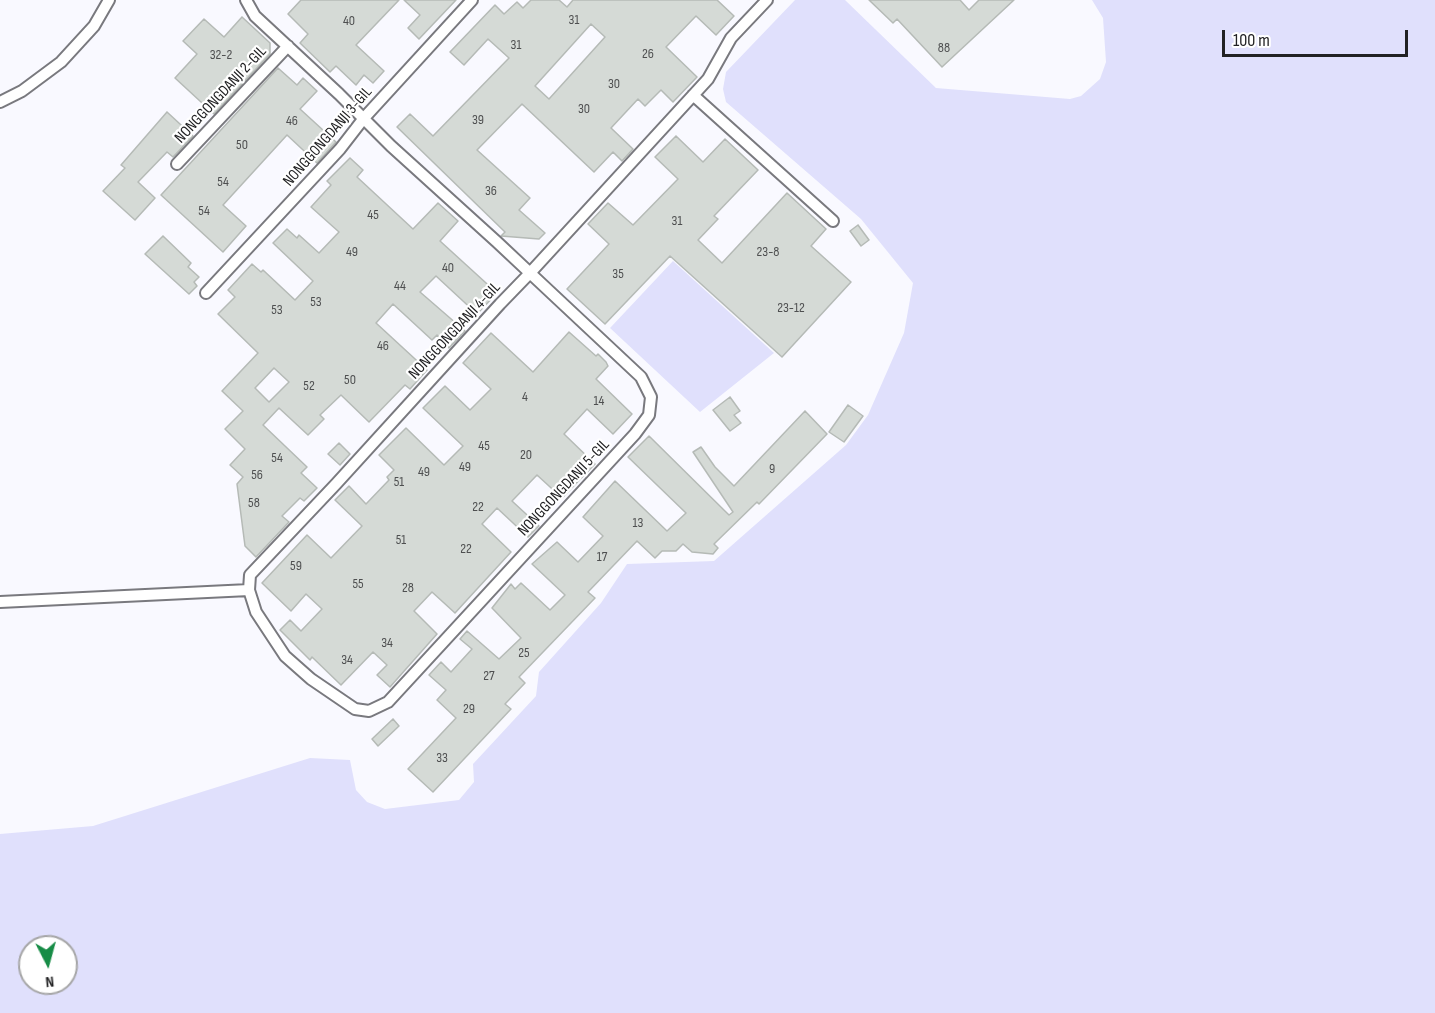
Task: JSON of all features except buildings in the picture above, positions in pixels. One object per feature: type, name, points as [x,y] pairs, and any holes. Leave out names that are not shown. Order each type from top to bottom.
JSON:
[{"type":"street","points":[[0,102],[22,90],[61,62],[94,26],[109,0]]},
{"type":"street","name":"NONGGONGDANJI 2-GIL","points":[[246,0],[255,16],[391,146],[530,273]]},
{"type":"street","name":"NONGGONGDANJI 3-GIL","points":[[206,293],[340,149],[364,118],[472,0]]},
{"type":"street","name":"NONGGONGDANJI 4-GIL","points":[[249,590],[249,578],[252,572],[708,79],[732,38],[767,0]]},
{"type":"street","name":"NONGGONGDANJI 2-GIL","points":[[177,164],[288,46]]},
{"type":"street","points":[[693,95],[832,221]]},
{"type":"street","name":"NONGGONGDANJI 5-GIL","points":[[249,590],[261,621],[285,656],[311,679],[362,711],[376,710],[388,702],[628,441],[649,415],[651,397],[642,377],[530,273]]},
{"type":"street","points":[[0,602],[249,590]]},
{"type":"shaded area","points":[[795,0],[845,0],[936,88],[1070,99],[1081,96],[1100,79],[1106,62],[1103,18],[1092,0],[1435,0],[1435,1013],[0,1013],[0,834],[93,826],[310,758],[350,760],[356,790],[367,802],[385,809],[459,800],[474,782],[473,764],[536,696],[539,672],[601,603],[627,564],[714,561],[846,445],[868,415],[904,333],[913,283],[861,219],[726,102],[723,89],[726,72]]},
{"type":"shaded area","points":[[673,261],[774,353],[700,412],[610,328]]}]
